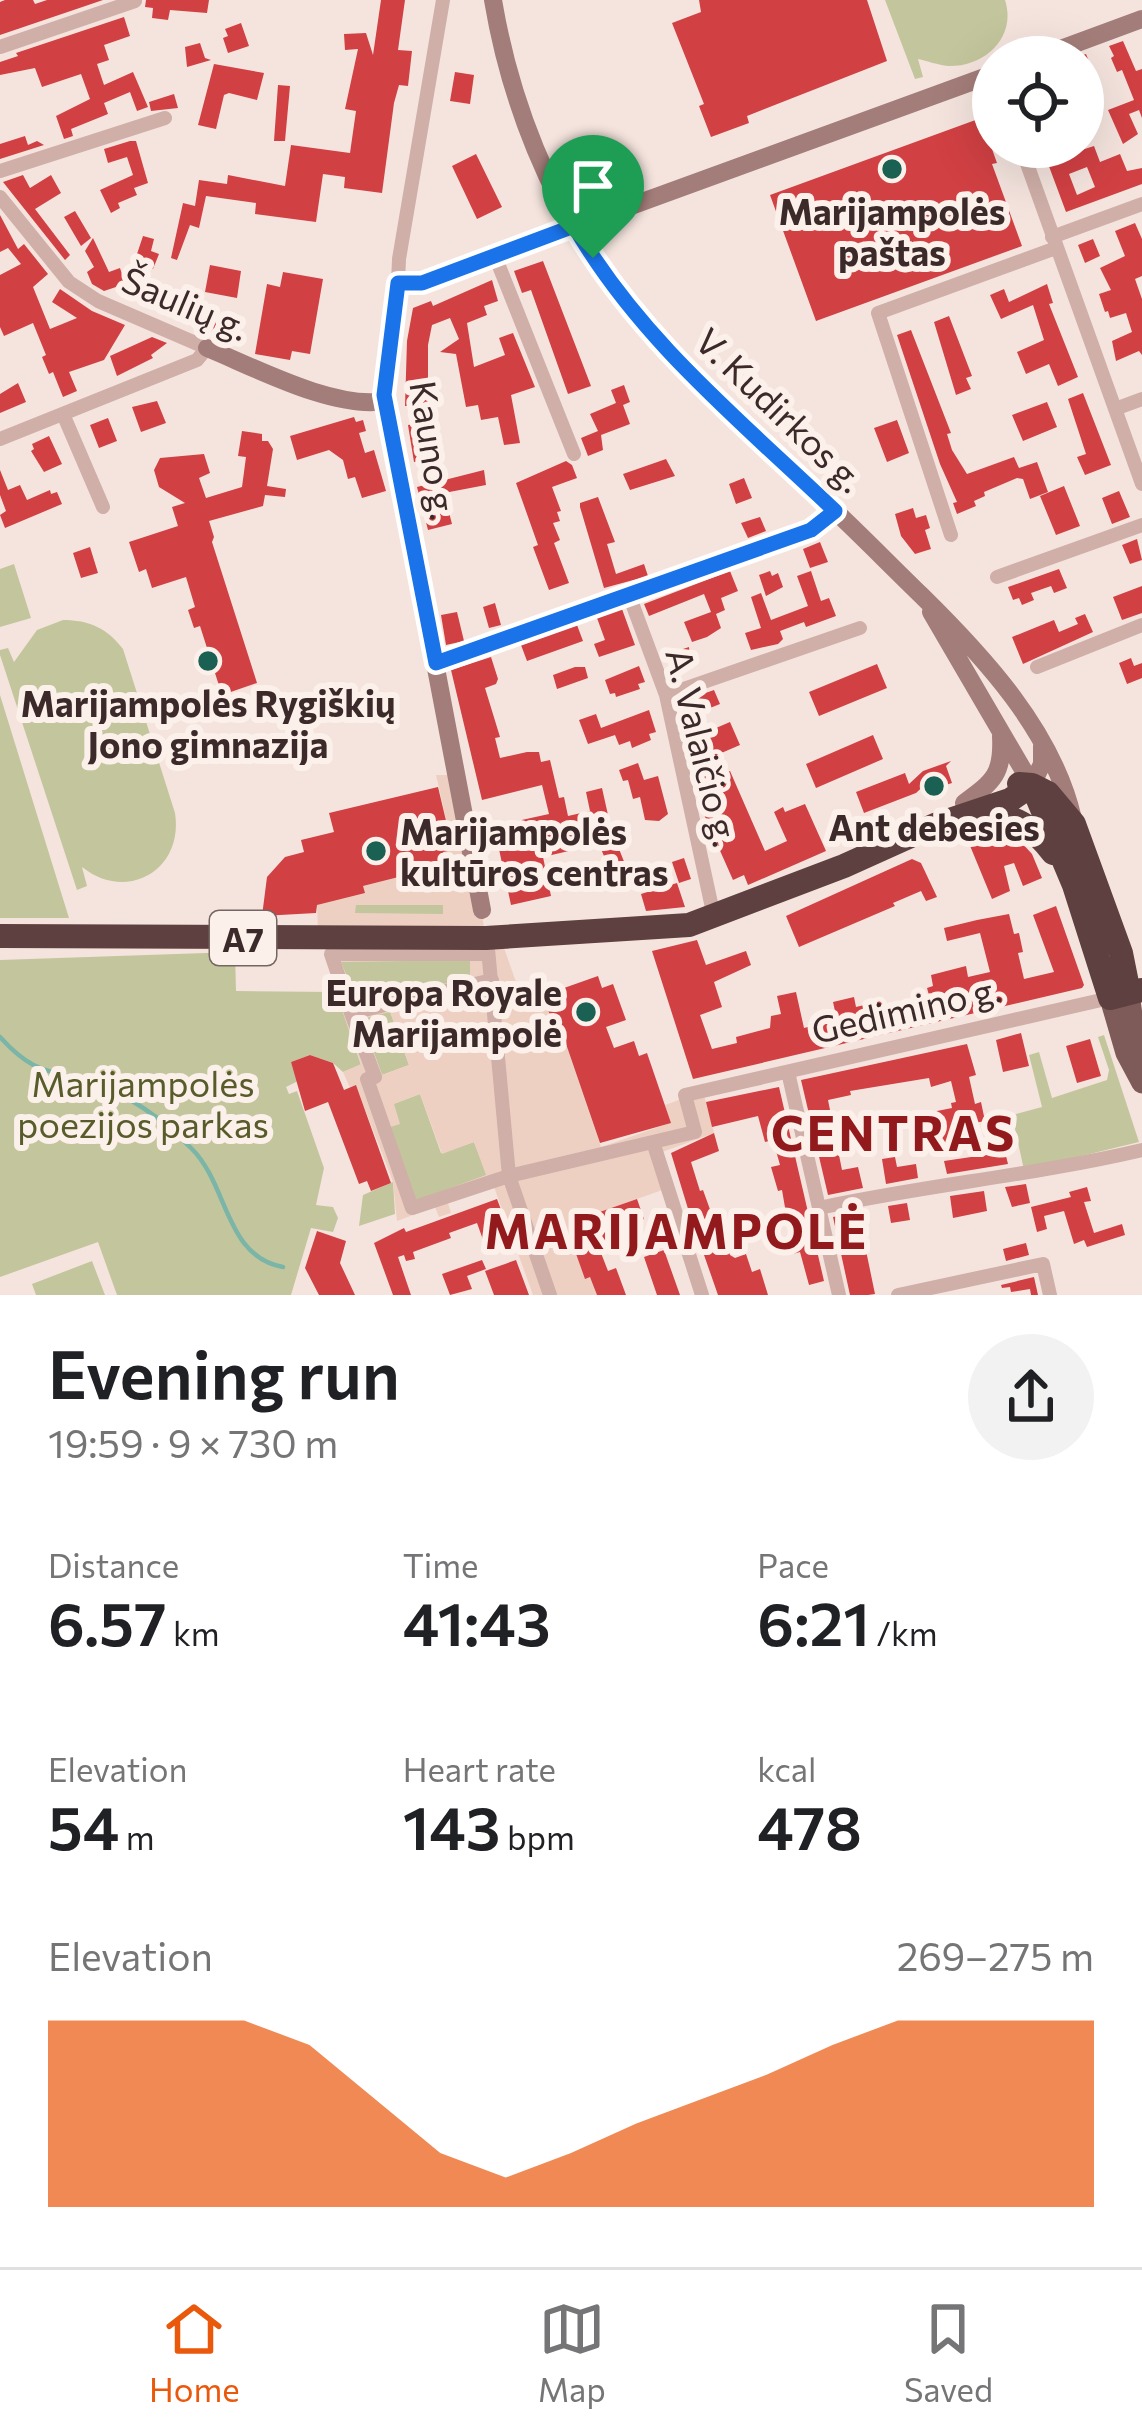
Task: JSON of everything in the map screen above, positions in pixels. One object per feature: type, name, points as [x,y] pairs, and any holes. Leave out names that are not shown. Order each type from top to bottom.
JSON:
[{"type":"highway","points":[[968,809],[1010,800],[1032,785]]},
{"type":"highway","points":[[1032,785],[1057,801],[1074,824]]},
{"type":"highway","points":[[1032,785],[1127,994]]},
{"type":"highway","name":"A7","points":[[0,936],[488,947],[689,925],[844,866],[968,809]]},
{"type":"highway","points":[[968,809],[1023,822],[1049,848],[1074,885]]},
{"type":"highway","name":"V. Kudirkos g.","points":[[1074,824],[1120,953],[1127,994]]},
{"type":"main road","name":"V. Kudirkos g.","points":[[1127,994],[1141,1081]]},
{"type":"street","name":"Kauno g.","points":[[443,0],[398,266],[385,401],[482,910]]},
{"type":"street","name":"V. Kudirkos g.","points":[[493,0],[505,63],[524,121],[574,226],[612,286],[681,366],[981,656],[1042,746],[1068,798],[1074,824]]},
{"type":"street","points":[[0,47],[135,2]]},
{"type":"street","points":[[1096,36],[1142,19]]},
{"type":"street","points":[[398,283],[422,283],[972,82]]},
{"type":"street","points":[[0,170],[165,118]]},
{"type":"street","points":[[1028,168],[1142,484]]},
{"type":"street","name":"Šaulių g.","points":[[0,197],[43,255],[69,282],[98,301],[315,390],[362,403],[385,401]]},
{"type":"street","points":[[951,535],[878,314],[1142,204]]},
{"type":"street","points":[[495,256],[574,454]]},
{"type":"street","points":[[0,439],[197,360],[207,348]]},
{"type":"street","points":[[1115,409],[1142,399]]},
{"type":"street","points":[[63,414],[104,507]]},
{"type":"street","points":[[436,663],[811,530],[835,511]]},
{"type":"street","points":[[997,577],[1142,525]]},
{"type":"street","name":"A. Valaičio g.","points":[[629,595],[666,695],[714,917]]},
{"type":"street","name":"V. Kudirkos g.","points":[[922,596],[1032,785]]},
{"type":"street","points":[[1037,667],[1142,626]]},
{"type":"street","points":[[666,695],[860,628]]},
{"type":"street","points":[[968,809],[1001,766],[1001,731]]},
{"type":"street","points":[[1032,785],[1042,764],[1042,746]]},
{"type":"street","points":[[550,1295],[509,1176],[488,947],[332,954],[375,1076],[367,1079],[412,1208],[509,1176],[654,1145],[702,1295]]},
{"type":"street","points":[[351,1013],[493,980]]},
{"type":"street","name":"Gedimino g.","points":[[654,1145],[695,1132],[686,1095],[1127,994]]},
{"type":"street","points":[[788,1072],[839,1295]]},
{"type":"street","points":[[819,1208],[1030,1174],[1142,1150]]},
{"type":"street","points":[[898,1295],[1043,1264],[1050,1295]]},
{"type":"green space","points":[[885,0],[1005,0],[1008,14],[1002,36],[972,36],[972,62],[962,65],[918,59],[923,77],[915,79]]},
{"type":"green space","points":[[14,564],[31,618],[0,627],[0,569]]},
{"type":"green space","points":[[63,620],[97,627],[123,649],[175,813],[171,851],[149,875],[134,881],[117,882],[82,867],[87,886],[77,890],[0,655],[0,650],[8,648],[14,662],[37,630]]},
{"type":"green space","points":[[0,695],[60,889],[69,918],[0,918]]},
{"type":"green space","points":[[355,905],[444,905],[444,914],[355,914]]},
{"type":"green space","name":"Marijampolės poezijos parkas","points":[[235,952],[236,991],[336,992],[361,1065],[343,1072],[310,1055],[291,1062],[298,1081],[286,1087],[289,1094],[297,1091],[324,1168],[316,1205],[333,1207],[338,1218],[333,1232],[311,1228],[291,1295],[117,1295],[98,1242],[0,1277],[0,960]]},
{"type":"green space","points":[[470,959],[471,978],[358,1003],[340,961]]},
{"type":"green space","points":[[390,1011],[409,1065],[382,1075],[361,1018]]},
{"type":"green space","points":[[1104,1035],[1139,1142],[1024,1170],[1012,1115],[1042,1107],[1029,1055],[1039,1052],[1052,1098],[1107,1080],[1109,1070],[1098,1037]]},
{"type":"green space","points":[[420,1094],[441,1153],[474,1142],[487,1175],[413,1202],[387,1129],[393,1104]]},
{"type":"green space","points":[[393,1182],[395,1214],[359,1226],[363,1195]]},
{"type":"green space","points":[[92,1261],[105,1295],[36,1295],[32,1284]]},
{"type":"shaded area","points":[[436,775],[453,775],[484,926],[318,932],[317,905],[363,886],[445,865],[443,852],[453,849]],"holes":[[[356,905],[443,905],[443,914],[355,913]]]},
{"type":"shaded area","points":[[504,948],[526,1010],[546,1004],[559,1039],[564,1038],[601,1147],[670,1123],[665,1105],[703,1091],[714,1133],[657,1154],[668,1188],[575,1221],[597,1295],[533,1295],[494,1187],[448,1203],[451,1213],[439,1217],[435,1207],[397,1221],[393,1182],[356,1086],[350,1088],[343,1072],[361,1064],[326,949]],"holes":[[[470,960],[470,978],[358,1003],[341,962]],[[390,1012],[409,1065],[382,1075],[362,1019]],[[420,1094],[442,1154],[474,1142],[486,1175],[413,1202],[387,1128],[400,1124],[394,1104]]]},
{"type":"building","points":[[33,0],[35,4],[103,0],[0,35],[0,2]]},
{"type":"building","points":[[146,0],[209,0],[207,13],[170,10],[168,20],[152,18],[153,8],[145,7]]},
{"type":"building","points":[[381,0],[405,0],[398,50],[412,51],[408,86],[399,85],[394,103],[382,193],[344,188],[345,177],[323,174],[316,222],[255,214],[256,203],[206,196],[199,228],[190,225],[177,260],[171,258],[183,203],[195,206],[199,180],[227,184],[228,175],[285,186],[291,145],[350,153],[356,111],[345,109],[358,49],[345,50],[344,34],[366,33],[373,55]]},
{"type":"building","points":[[699,0],[867,0],[887,61],[747,116],[749,123],[711,137],[699,106],[704,104],[672,23],[701,12]]},
{"type":"building","points":[[124,17],[130,36],[104,45],[109,60],[97,64],[104,85],[133,72],[148,107],[137,111],[130,92],[104,103],[108,114],[71,129],[73,136],[64,139],[56,116],[90,99],[81,74],[42,87],[35,68],[0,75],[0,62],[18,56],[16,53]]},
{"type":"building","points":[[241,23],[249,46],[228,53],[225,29]]},
{"type":"building","points":[[1123,41],[1136,71],[1142,69],[1142,118],[1139,110],[1129,114],[1138,134],[1123,144],[1108,110],[1134,100],[1122,70],[1117,72],[1111,58],[1109,46]]},
{"type":"building","points":[[200,43],[205,58],[211,60],[187,67],[185,47]]},
{"type":"building","points":[[214,64],[264,73],[257,100],[224,95],[216,129],[198,125]]},
{"type":"building","points":[[455,72],[474,75],[470,104],[450,101]]},
{"type":"building","points":[[278,85],[290,86],[285,141],[274,141]]},
{"type":"building","points":[[174,94],[178,108],[151,111],[149,102]]},
{"type":"building","points":[[972,121],[972,168],[993,168],[1022,246],[816,321],[770,195]]},
{"type":"building","points":[[25,136],[28,145],[37,141],[44,145],[0,159],[0,144]]},
{"type":"building","points":[[136,141],[148,183],[134,188],[137,195],[118,203],[120,208],[111,213],[100,190],[133,175],[127,157],[108,163],[104,149]]},
{"type":"building","points":[[476,154],[502,207],[477,219],[452,166]]},
{"type":"building","points":[[1120,154],[1127,171],[1142,168],[1142,184],[1066,212],[1050,168],[1084,168],[1069,174],[1077,195],[1095,187],[1087,168],[1104,168],[1104,160]]},
{"type":"building","points":[[23,175],[30,188],[51,175],[61,193],[35,209],[70,255],[65,260],[3,182]]},
{"type":"building","points":[[75,211],[91,238],[81,246],[64,217]]},
{"type":"building","points":[[0,215],[18,249],[24,244],[48,274],[33,287],[50,329],[77,318],[52,302],[60,289],[92,311],[125,325],[104,360],[69,372],[77,391],[63,397],[42,357],[46,355],[33,323],[4,336],[0,327],[0,275],[21,264],[8,248],[0,252]]},
{"type":"building","points":[[1135,223],[1142,239],[1142,276],[1135,279],[1142,299],[1142,355],[1139,351],[1116,361],[1112,341],[1132,332],[1126,313],[1110,318],[1105,312],[1099,294],[1111,290],[1100,268],[1125,256],[1115,231]]},
{"type":"building","points":[[143,236],[154,239],[151,251],[159,254],[153,269],[134,263]]},
{"type":"building","points":[[93,238],[109,272],[120,268],[125,284],[104,291],[92,284],[87,272],[94,267],[85,251]]},
{"type":"building","points":[[1093,239],[1100,256],[1085,263],[1078,245]]},
{"type":"building","points":[[543,261],[591,386],[568,394],[531,290],[522,293],[514,271]]},
{"type":"building","points":[[210,265],[241,271],[237,298],[205,292]]},
{"type":"building","points":[[283,272],[323,279],[310,354],[292,351],[290,360],[255,354],[267,284],[280,287]]},
{"type":"building","points":[[492,280],[498,301],[484,306],[487,315],[467,323],[474,367],[505,355],[499,338],[513,333],[535,387],[511,395],[520,443],[504,445],[498,417],[481,420],[478,405],[466,407],[456,354],[440,352],[459,339],[450,318],[432,325],[428,406],[405,406],[413,308],[431,301],[433,306]]},
{"type":"building","points":[[1047,284],[1053,303],[1049,304],[1078,377],[1058,386],[1049,364],[1026,374],[1017,352],[1044,340],[1033,305],[1001,319],[990,295],[1004,289],[1009,302]]},
{"type":"building","points":[[146,285],[164,292],[158,308],[140,302]]},
{"type":"building","points":[[949,316],[972,376],[966,378],[971,389],[956,395],[934,322]]},
{"type":"building","points":[[201,319],[231,325],[229,337],[198,331]]},
{"type":"building","points":[[911,330],[951,433],[947,434],[952,450],[967,474],[1014,457],[1019,468],[1037,462],[1048,492],[1030,499],[1023,479],[1017,478],[984,492],[985,496],[974,501],[976,506],[957,514],[953,503],[957,502],[897,335]]},
{"type":"building","points":[[152,337],[167,343],[153,358],[117,376],[110,356]]},
{"type":"building","points":[[18,383],[26,402],[0,413],[0,394]]},
{"type":"building","points":[[624,385],[630,402],[623,405],[630,424],[601,435],[603,450],[588,456],[581,438],[598,431],[590,414],[616,403],[611,390]]},
{"type":"building","points":[[1083,393],[1111,465],[1085,475],[1077,457],[1086,454],[1068,399]]},
{"type":"building","points":[[157,401],[166,423],[141,432],[132,407]]},
{"type":"building","points":[[1047,402],[1057,427],[1023,441],[1012,415]]},
{"type":"building","points":[[354,417],[356,422],[363,420],[366,431],[359,433],[365,453],[374,450],[386,491],[362,498],[355,477],[348,479],[343,460],[329,450],[297,460],[290,436]]},
{"type":"building","points":[[108,418],[117,441],[99,448],[90,425]]},
{"type":"building","points":[[897,420],[909,453],[887,462],[874,428]]},
{"type":"building","points":[[431,421],[437,458],[414,462],[408,425]]},
{"type":"building","points":[[242,431],[262,434],[262,441],[268,441],[273,449],[267,486],[286,489],[285,497],[265,495],[263,506],[209,521],[257,683],[222,695],[200,626],[194,628],[188,610],[195,607],[186,577],[152,588],[146,569],[139,572],[129,542],[178,526],[172,507],[185,503],[159,487],[154,470],[160,458],[204,454],[210,473],[199,478],[206,498],[242,487],[246,457],[238,456]]},
{"type":"building","points":[[49,436],[62,464],[44,472],[31,451],[32,444]]},
{"type":"building","points":[[666,459],[675,476],[630,490],[623,474]]},
{"type":"building","points":[[566,461],[577,478],[552,487],[561,511],[557,512],[560,521],[553,523],[560,540],[554,543],[569,583],[549,590],[516,483]]},
{"type":"building","points":[[0,470],[8,490],[20,485],[27,500],[50,490],[57,492],[62,504],[5,528],[0,515],[6,511],[0,495]]},
{"type":"building","points":[[484,470],[486,485],[444,493],[452,524],[428,530],[417,487]]},
{"type":"building","points":[[744,478],[752,498],[736,504],[729,484]]},
{"type":"building","points":[[1064,486],[1080,526],[1056,535],[1040,496]]},
{"type":"building","points":[[1119,491],[1130,517],[1112,524],[1102,498]]},
{"type":"building","points":[[598,497],[615,542],[607,544],[616,574],[644,564],[648,576],[604,588],[580,507]]},
{"type":"building","points":[[913,508],[916,518],[926,515],[931,549],[915,554],[901,536],[895,514]]},
{"type":"building","points":[[760,517],[766,531],[748,538],[741,523]]},
{"type":"building","points":[[1137,539],[1142,560],[1130,564],[1122,545]]},
{"type":"building","points":[[820,542],[828,562],[810,568],[803,549]]},
{"type":"building","points":[[90,547],[98,573],[81,578],[73,553]]},
{"type":"building","points":[[1059,569],[1067,588],[1054,593],[1051,586],[1031,593],[1034,600],[1022,605],[1019,598],[1013,600],[1008,587]]},
{"type":"building","points":[[730,571],[738,591],[721,598],[725,610],[716,614],[721,628],[707,637],[692,642],[684,622],[711,612],[704,594],[649,616],[644,604]]},
{"type":"building","points":[[770,571],[772,576],[778,573],[783,587],[766,596],[759,575]]},
{"type":"building","points":[[811,571],[821,601],[829,598],[836,616],[780,631],[783,639],[778,644],[751,650],[745,633],[761,628],[751,597],[761,593],[771,620],[808,606],[797,576]]},
{"type":"building","points":[[1142,586],[1142,613],[1122,620],[1113,597]]},
{"type":"building","points":[[495,603],[501,625],[489,628],[483,607]]},
{"type":"building","points":[[622,609],[635,645],[599,657],[594,644],[605,640],[597,618]]},
{"type":"building","points":[[457,612],[464,641],[446,645],[441,615]]},
{"type":"building","points":[[1085,614],[1093,632],[1023,664],[1012,637],[1054,620],[1059,632],[1078,624],[1075,618]]},
{"type":"building","points":[[577,625],[583,641],[527,661],[521,645]]},
{"type":"building","points":[[689,647],[691,666],[675,672],[671,653]]},
{"type":"building","points":[[491,657],[498,679],[485,688],[500,737],[495,738],[500,758],[539,752],[541,762],[550,760],[568,816],[590,811],[586,792],[602,788],[616,851],[619,849],[631,879],[616,885],[599,844],[543,857],[551,896],[511,905],[494,826],[549,814],[542,785],[482,800],[451,670]]},
{"type":"building","points":[[1131,658],[1134,666],[1142,663],[1142,678],[1127,684],[1119,663]]},
{"type":"building","points":[[877,664],[887,688],[819,716],[809,692]]},
{"type":"building","points":[[639,666],[645,682],[638,684],[640,689],[616,697],[610,694],[605,680]]},
{"type":"building","points":[[585,667],[588,678],[557,689],[553,675]]},
{"type":"building","points":[[714,690],[720,704],[690,716],[684,713],[680,702]]},
{"type":"building","points":[[649,710],[656,732],[649,734],[651,740],[632,748],[630,741],[619,745],[615,735],[588,744],[579,720],[596,714],[601,728]]},
{"type":"building","points":[[730,722],[740,745],[698,763],[688,740]]},
{"type":"building","points":[[873,735],[883,759],[816,788],[806,764]]},
{"type":"building","points":[[951,761],[946,766],[952,783],[933,789],[930,780],[916,793],[864,813],[856,792],[905,773],[909,784],[923,771]]},
{"type":"building","points":[[638,763],[644,780],[658,776],[668,814],[659,821],[645,820],[640,797],[633,799],[628,780],[623,781],[619,770]]},
{"type":"building","points":[[709,769],[713,779],[730,771],[765,851],[787,841],[774,812],[805,804],[826,851],[748,885],[744,875],[733,880],[702,810],[695,775]]},
{"type":"building","name":"Marijampolės kultūros centras","points":[[438,787],[453,850],[443,852],[446,865],[363,886],[365,893],[317,905],[316,913],[262,916],[267,877],[285,857],[304,852],[301,840],[334,832],[329,813]]},
{"type":"building","points":[[979,831],[1001,833],[1021,842],[1042,878],[1023,886],[1014,863],[1004,866],[1010,891],[992,899],[966,836]]},
{"type":"building","points":[[684,858],[691,879],[679,883],[672,862]]},
{"type":"building","points":[[912,859],[921,863],[937,897],[926,901],[921,891],[799,947],[786,916]]},
{"type":"building","points":[[677,883],[685,907],[646,911],[641,894]]},
{"type":"building","points":[[1056,906],[1082,988],[693,1079],[652,951],[697,940],[706,965],[746,951],[751,965],[714,982],[722,1007],[700,1015],[712,1049],[770,1028],[771,1016],[781,1014],[777,996],[796,992],[804,1028],[837,1020],[833,1002],[854,997],[856,1007],[881,1001],[883,1009],[893,1006],[894,1011],[930,999],[931,975],[966,966],[968,977],[990,972],[980,933],[947,941],[944,928],[977,920],[1009,914],[1014,934],[1019,933],[1024,979],[1054,972],[1033,915]]},
{"type":"building","points":[[598,976],[602,988],[613,984],[626,1020],[606,1027],[614,1048],[634,1041],[639,1056],[647,1053],[671,1123],[600,1143],[564,1038],[559,1040],[546,1004],[567,997],[564,988]]},
{"type":"building","points":[[1021,1033],[1029,1066],[1003,1072],[996,1040]]},
{"type":"building","points":[[1090,1039],[1101,1076],[1077,1083],[1066,1046]]},
{"type":"building","points":[[967,1044],[976,1075],[969,1077],[975,1104],[981,1102],[985,1121],[959,1126],[962,1139],[934,1146],[927,1113],[952,1108],[951,1103],[956,1102],[951,1081],[931,1087],[929,1078],[850,1091],[851,1095],[828,1100],[842,1170],[858,1167],[863,1188],[828,1195],[801,1080]]},
{"type":"building","points":[[310,1055],[333,1063],[344,1090],[356,1085],[391,1183],[371,1191],[367,1181],[359,1184],[328,1102],[305,1111],[291,1062]]},
{"type":"building","points":[[779,1087],[824,1281],[809,1285],[800,1252],[793,1254],[782,1190],[778,1191],[771,1167],[780,1165],[773,1140],[765,1142],[758,1116],[712,1127],[706,1102]]},
{"type":"building","points":[[714,1133],[719,1151],[691,1162],[700,1191],[712,1215],[716,1214],[730,1255],[746,1254],[752,1272],[760,1269],[768,1295],[718,1295],[689,1212],[671,1153]]},
{"type":"building","points":[[1005,1152],[1008,1164],[947,1174],[944,1161]]},
{"type":"building","points":[[895,1157],[897,1167],[916,1164],[918,1178],[886,1184],[882,1159]]},
{"type":"building","points":[[1026,1184],[1030,1203],[1012,1207],[1005,1187]]},
{"type":"building","points":[[1087,1187],[1091,1201],[1084,1202],[1094,1233],[1122,1224],[1125,1235],[1087,1247],[1084,1240],[1074,1244],[1064,1211],[1044,1216],[1047,1229],[1037,1232],[1031,1207],[1071,1197],[1069,1192]]},
{"type":"building","points":[[984,1191],[987,1211],[953,1218],[950,1196]]},
{"type":"building","points":[[497,1199],[512,1239],[486,1248],[477,1223],[413,1252],[415,1259],[398,1257],[411,1295],[393,1295],[374,1243],[404,1228],[406,1232]]},
{"type":"building","points":[[637,1199],[644,1219],[612,1231],[601,1253],[608,1271],[616,1268],[626,1295],[597,1295],[590,1277],[585,1279],[570,1237],[579,1234],[574,1221]]},
{"type":"building","points":[[907,1203],[910,1220],[891,1223],[888,1206]]},
{"type":"building","points":[[858,1212],[875,1294],[850,1295],[833,1217]]},
{"type":"building","points":[[317,1231],[346,1241],[340,1263],[355,1295],[319,1295],[305,1268]]},
{"type":"building","points":[[1026,1243],[1029,1255],[1006,1261],[1003,1249]]},
{"type":"building","points":[[664,1250],[680,1295],[657,1295],[644,1257]]},
{"type":"building","points":[[482,1260],[486,1269],[467,1276],[472,1289],[450,1295],[442,1274]]},
{"type":"building","points":[[516,1260],[529,1295],[494,1295],[485,1271]]},
{"type":"building","points":[[1034,1277],[1038,1295],[1031,1295],[1030,1289],[1011,1292],[1001,1285]]},
{"type":"waterway","points":[[0,1037],[34,1066],[111,1090],[159,1120],[203,1163],[249,1249],[283,1267]]},
{"type":"place","name":"Marijampolės paštas","points":[[892,169]]},
{"type":"place","name":"Marijampolės Rygiškių Jono gimnazija","points":[[208,661]]},
{"type":"place","name":"Ant debesies","points":[[934,786]]},
{"type":"place","name":"Marijampolės kultūros centras","points":[[376,851]]},
{"type":"place","name":"Europa Royale Marijampolė","points":[[586,1012]]},
{"type":"district","name":"CENTRAS","points":[[894,1131]]},
{"type":"district","name":"MARIJAMPOLĖ","points":[[677,1229]]},
{"type":"route","points":[[574,226],[593,258],[625,303],[698,383],[835,511],[811,530],[436,663],[384,395],[398,283],[422,283],[574,226]]}]
